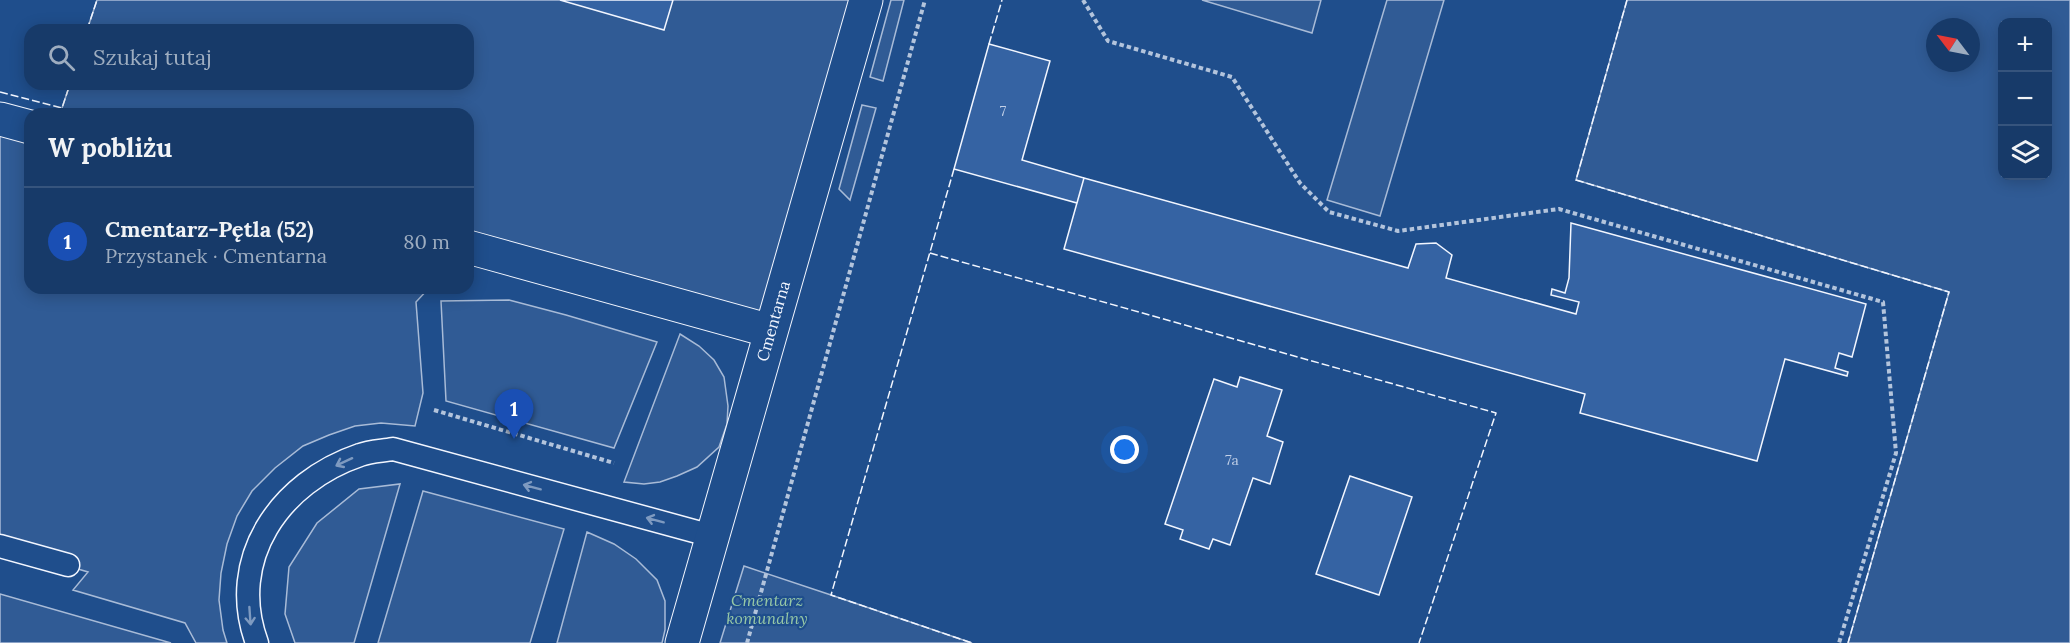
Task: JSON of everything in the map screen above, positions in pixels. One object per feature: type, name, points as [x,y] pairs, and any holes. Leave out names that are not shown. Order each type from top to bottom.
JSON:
[{"type":"street","name":"Cmentarna","points":[[682,643],[866,0]]},
{"type":"street","points":[[0,119],[24,125]]},
{"type":"street","points":[[474,249],[771,330]]},
{"type":"lane","points":[[257,643],[250,625],[248,580],[258,543],[278,509],[303,485],[333,467],[362,454],[393,450],[712,536]]},
{"type":"lane","points":[[0,546],[68,566]]},
{"type":"path","points":[[747,643],[925,0]]},
{"type":"path","points":[[1083,0],[1108,41],[1232,77],[1300,183],[1329,212],[1398,231],[1559,209],[1883,302],[1896,453],[1839,643]]},
{"type":"path","points":[[434,410],[614,463]]},
{"type":"shaded area","points":[[97,0],[864,0],[771,331],[474,250],[474,108],[62,108],[68,90],[474,90],[474,24],[89,24]]},
{"type":"shaded area","points":[[891,0],[904,0],[883,81],[870,77]]},
{"type":"shaded area","points":[[1202,0],[1321,0],[1312,33]]},
{"type":"shaded area","points":[[1387,0],[1444,0],[1380,216],[1327,200]]},
{"type":"shaded area","points":[[1627,0],[2070,0],[2070,643],[1848,643],[1949,292],[1576,180]]},
{"type":"shaded area","points":[[862,105],[876,108],[850,200],[839,189]]},
{"type":"shaded area","points":[[0,119],[24,125],[24,294],[423,294],[416,302],[423,393],[415,426],[381,423],[355,426],[329,435],[303,446],[275,468],[252,491],[237,516],[227,544],[221,573],[219,600],[227,643],[196,643],[185,623],[73,590],[88,572],[0,546]]},
{"type":"shaded area","points":[[509,300],[657,342],[614,448],[446,401],[441,301]]},
{"type":"shaded area","points":[[680,334],[699,346],[714,360],[724,377],[728,406],[727,424],[719,447],[697,467],[677,476],[660,482],[644,484],[624,482]]},
{"type":"shaded area","points":[[400,484],[354,643],[295,643],[285,614],[289,567],[317,523],[359,489]]},
{"type":"shaded area","points":[[423,491],[564,529],[530,643],[378,643]]},
{"type":"shaded area","points":[[587,532],[614,544],[636,559],[657,580],[665,601],[665,630],[662,643],[557,643]]},
{"type":"shaded area","name":"Cmentarz komunalny","points":[[744,566],[831,595],[972,643],[720,643]]},
{"type":"shaded area","points":[[0,594],[171,643],[0,643]]},
{"type":"building","points":[[560,0],[673,0],[664,30]]},
{"type":"building","points":[[989,44],[1050,61],[1022,160],[1084,178],[1077,203],[954,169]]},
{"type":"building","points":[[1084,178],[1408,268],[1416,244],[1436,243],[1452,255],[1446,278],[1576,314],[1579,302],[1551,295],[1552,289],[1565,293],[1569,278],[1571,223],[1866,304],[1852,357],[1839,353],[1835,368],[1848,372],[1847,376],[1785,359],[1757,461],[1580,413],[1585,394],[1064,249]]},
{"type":"building","points":[[1240,377],[1282,390],[1267,436],[1283,442],[1270,484],[1253,478],[1230,545],[1213,539],[1209,549],[1180,539],[1183,530],[1165,524],[1214,379],[1237,387]]},
{"type":"building","points":[[1350,476],[1412,497],[1379,595],[1316,574]]},
{"type":"fence","points":[[89,24],[97,0]]},
{"type":"fence","points":[[989,44],[1002,0]]},
{"type":"fence","points":[[1627,0],[1576,180],[1949,292],[1848,643]]},
{"type":"fence","points":[[62,108],[68,90]]},
{"type":"fence","points":[[0,92],[62,108]]},
{"type":"fence","points":[[954,169],[831,595],[972,643]]},
{"type":"fence","points":[[930,253],[1496,413],[1419,643]]},
{"type":"place","name":"Cmentarz-Pętla (52)","points":[[514,439]]}]
